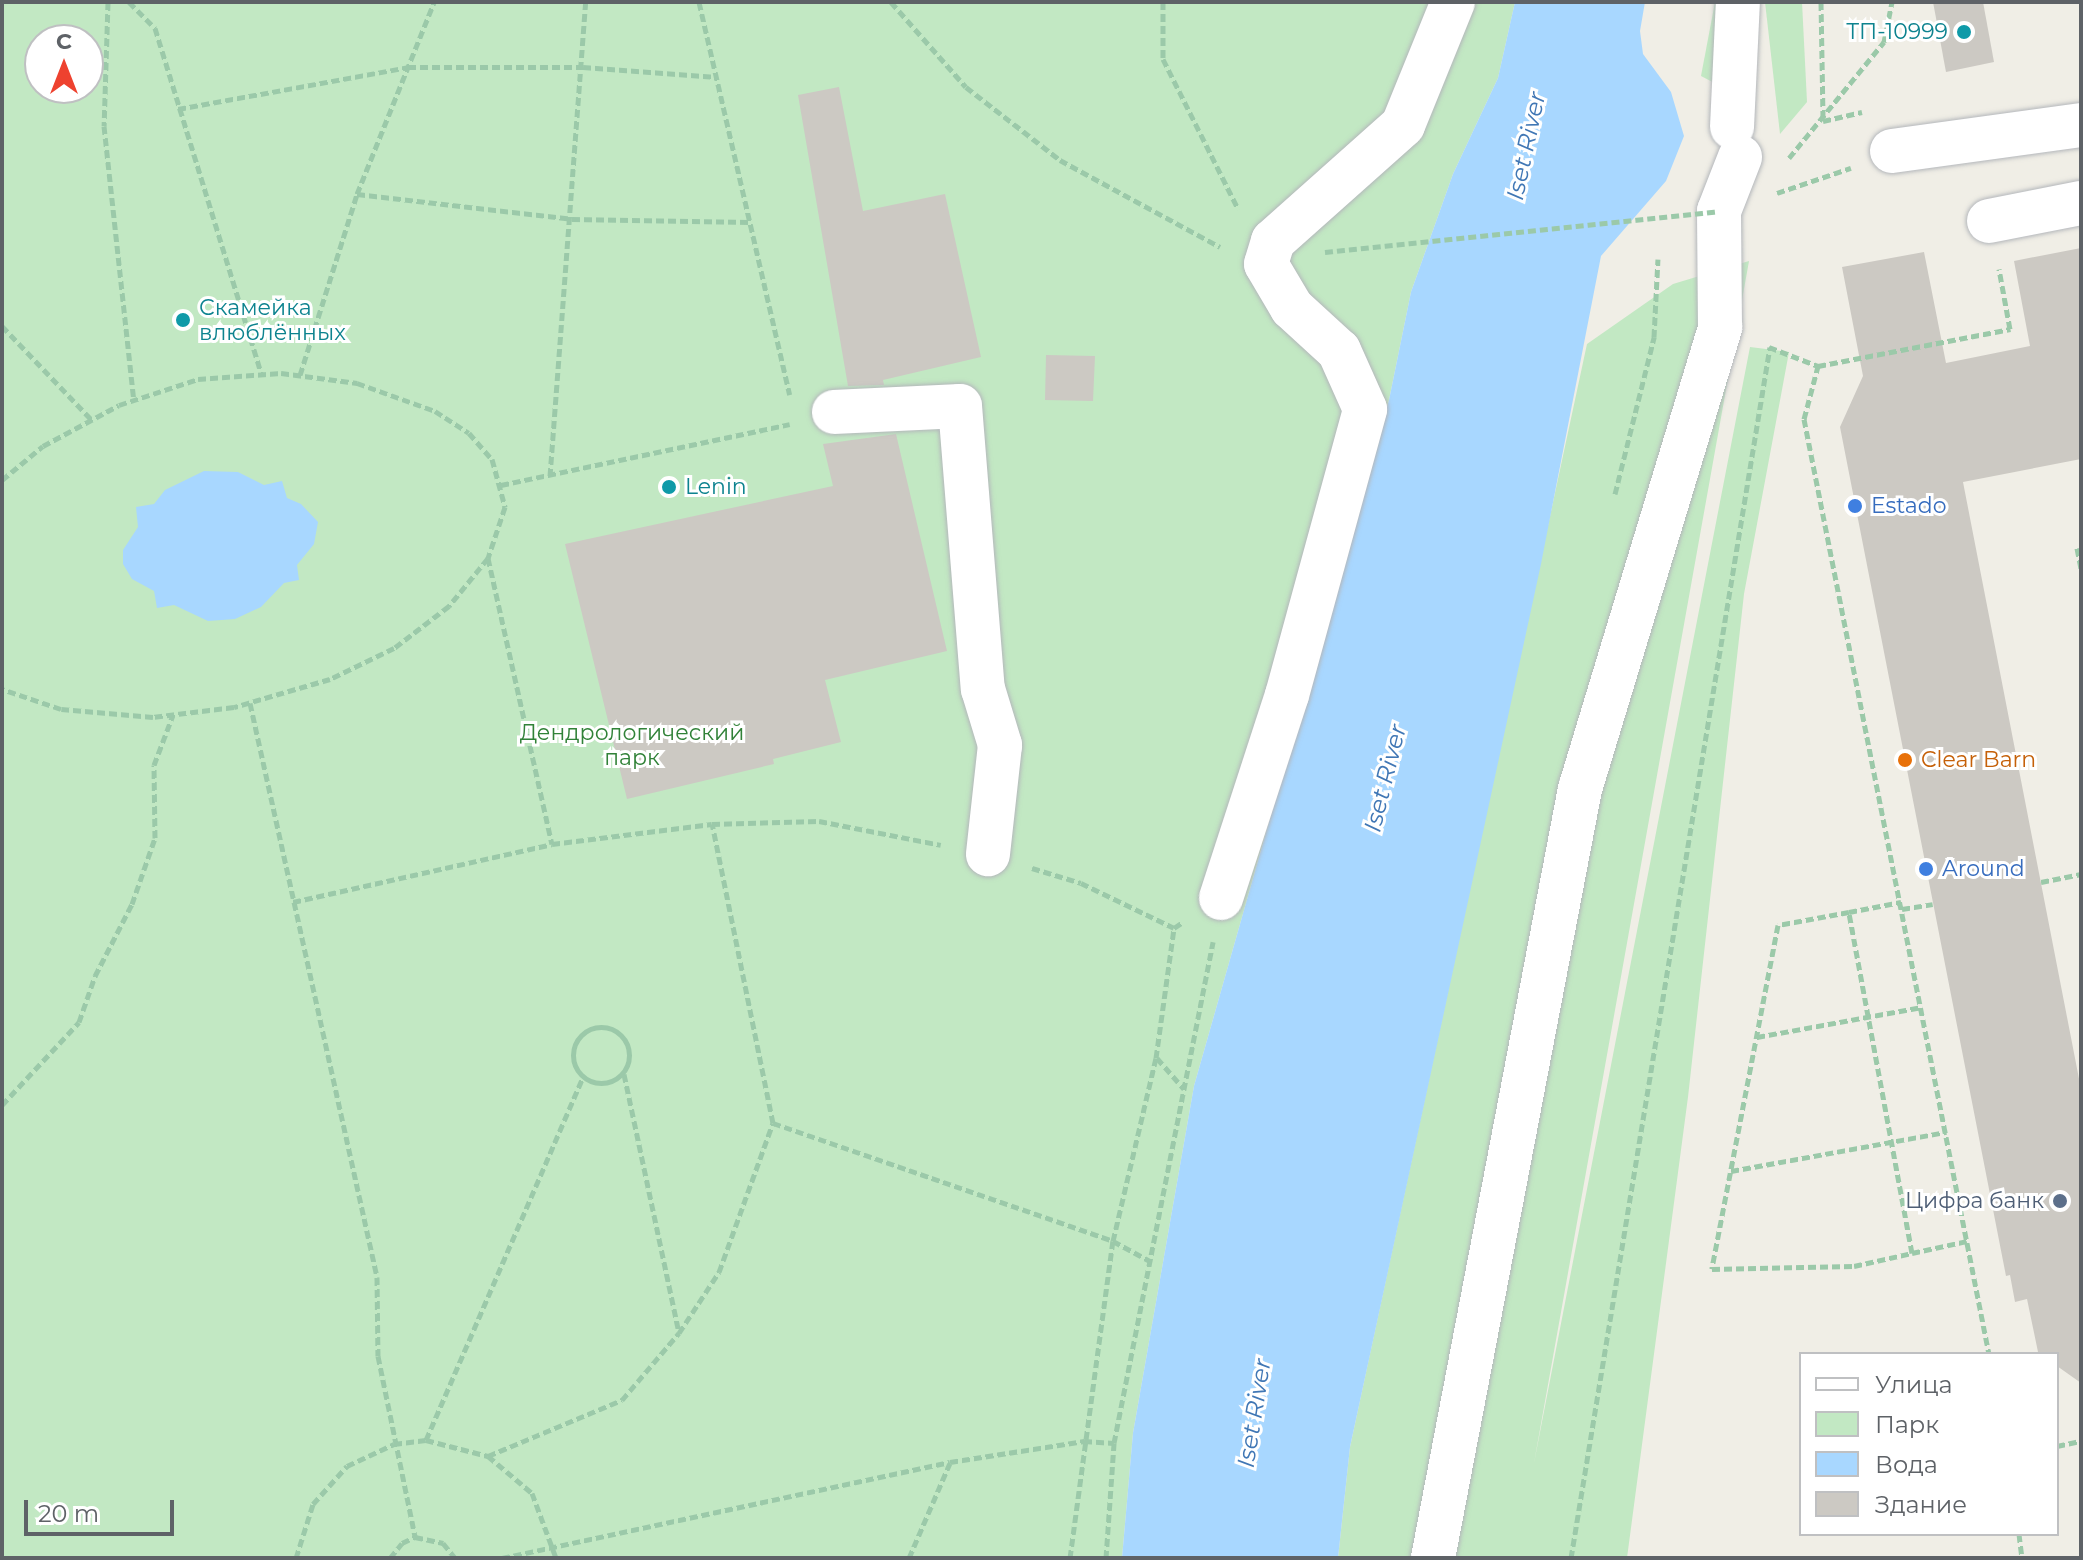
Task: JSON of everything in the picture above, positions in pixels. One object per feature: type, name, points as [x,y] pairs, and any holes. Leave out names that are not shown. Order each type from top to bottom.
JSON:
[{"type":"street","points":[[1221,898],[1287,695],[1365,409],[1339,351],[1292,308],[1266,264],[1273,241],[1403,125],[1453,2]]},
{"type":"street","points":[[1434,1555],[1580,789],[1720,327],[1728,206],[1750,151],[1738,2]]},
{"type":"street","points":[[1892,151],[2081,125]]},
{"type":"street","points":[[1989,221],[2081,203]]},
{"type":"street","points":[[815,417],[960,406],[983,689],[1000,745],[988,854]]},
{"type":"path","points":[[108,2],[104,126],[134,400]]},
{"type":"path","points":[[129,2],[155,28],[261,373]]},
{"type":"path","points":[[300,375],[357,194],[434,2]]},
{"type":"path","points":[[550,476],[572,219],[586,2]]},
{"type":"path","points":[[501,485],[815,417],[750,222],[699,2]]},
{"type":"path","points":[[891,2],[966,87],[1060,160],[1209,243],[1266,264],[1325,252],[1728,206]]},
{"type":"path","points":[[1163,2],[1163,59],[1266,264]]},
{"type":"path","points":[[1821,2],[1823,121]]},
{"type":"path","points":[[1750,151],[1823,121],[1884,42],[1892,2]]},
{"type":"path","points":[[178,109],[408,67],[583,67],[717,77]]},
{"type":"path","points":[[1763,197],[1892,151]]},
{"type":"path","points":[[357,194],[572,219],[750,222]]},
{"type":"path","points":[[1720,327],[1818,366],[2010,329],[1989,221]]},
{"type":"path","points":[[2,326],[91,419]]},
{"type":"path","points":[[1571,1558],[1770,347]]},
{"type":"path","points":[[1818,366],[1804,419],[1989,1352]]},
{"type":"path","points":[[2,480],[43,446],[91,419],[134,400],[198,379],[261,373],[300,375],[357,383],[435,411],[478,441],[497,468],[504,517],[488,558],[449,606],[394,648],[330,679],[250,703],[173,715],[61,709],[2,689]]},
{"type":"path","points":[[2077,548],[2081,569]]},
{"type":"path","points":[[488,558],[552,844]]},
{"type":"path","points":[[250,703],[377,1277],[378,1356],[415,1537]]},
{"type":"path","points":[[2,1105],[79,1022],[95,976],[132,904],[155,838],[154,765],[173,715]]},
{"type":"path","points":[[293,902],[552,844],[712,824],[819,821],[988,854],[1081,883],[1174,928]]},
{"type":"path","points":[[488,1456],[622,1400],[679,1333],[719,1272],[773,1123],[712,824]]},
{"type":"path","points":[[2041,882],[2081,874]]},
{"type":"path","points":[[1070,1558],[1113,1241],[1156,1058],[1174,928],[1221,898]]},
{"type":"path","points":[[1106,1558],[1114,1443],[1221,898]]},
{"type":"path","points":[[1933,904],[1849,912],[1778,925],[1712,1269],[1854,1266],[1967,1241]]},
{"type":"path","points":[[1849,912],[1912,1253]]},
{"type":"path","points":[[1757,1037],[1922,1007]]},
{"type":"path","points":[[624,1074],[603,1084],[582,1079],[571,1059],[578,1037],[598,1026],[619,1033],[630,1053],[624,1074],[679,1333]]},
{"type":"path","points":[[1156,1058],[1184,1089]]},
{"type":"path","points":[[426,1440],[582,1079]]},
{"type":"path","points":[[773,1123],[1113,1241],[1150,1261]]},
{"type":"path","points":[[1731,1171],[1946,1132]]},
{"type":"path","points":[[296,1558],[313,1504],[347,1466],[394,1444],[426,1440],[488,1456],[532,1493],[556,1547],[556,1558]]},
{"type":"path","points":[[502,1558],[950,1462],[1084,1441],[1114,1443]]},
{"type":"path","points":[[2059,1446],[2081,1441]]},
{"type":"path","points":[[909,1558],[950,1462]]},
{"type":"path","points":[[2019,1536],[2022,1558]]},
{"type":"path","points":[[390,1558],[402,1543],[415,1537],[443,1543],[455,1558]]},
{"type":"green space","name":"Дендрологический парк","points":[[2,2],[1515,2],[1498,78],[1453,174],[1411,292],[1389,400],[1194,1086],[1133,1433],[1122,1558],[2,1558]]},
{"type":"green space","points":[[1715,2],[1724,2],[1722,87],[1701,76]]},
{"type":"green space","points":[[1765,2],[1802,2],[1807,102],[1780,134]]},
{"type":"green space","points":[[1749,261],[1534,1463],[1750,347],[1789,352],[1744,594],[1688,1097],[1627,1558],[1338,1558],[1350,1447],[1587,344],[1673,284]]},
{"type":"water","name":"Iset River","points":[[1515,2],[1645,2],[1640,31],[1643,54],[1671,92],[1684,136],[1666,181],[1601,256],[1541,564],[1350,1447],[1338,1558],[1122,1558],[1133,1433],[1194,1086],[1389,400],[1411,292],[1453,174],[1498,78]]},
{"type":"water","points":[[204,471],[238,472],[264,485],[282,481],[287,498],[301,504],[318,522],[314,544],[297,565],[299,580],[284,583],[261,607],[235,619],[208,621],[174,605],[157,608],[154,591],[132,579],[123,564],[123,550],[138,527],[136,507],[154,504],[165,490]]},
{"type":"building","name":"ТП-10999","points":[[1933,2],[1983,2],[1994,62],[1946,72]]},
{"type":"building","points":[[839,87],[863,211],[945,194],[981,357],[883,380],[884,385],[848,386],[798,95]]},
{"type":"building","points":[[2081,248],[2081,459],[1963,482],[2081,1089],[2081,1383],[2059,1367],[2059,1352],[2038,1352],[2027,1299],[2015,1302],[2010,1275],[2006,1276],[1840,427],[1863,376],[1842,267],[1924,252],[1946,363],[2030,346],[2014,261]]},
{"type":"building","points":[[1046,355],[1095,356],[1093,401],[1045,400]]},
{"type":"building","points":[[896,434],[947,651],[825,680],[841,742],[773,759],[774,764],[627,799],[565,544],[833,486],[823,444]]},
{"type":"place","name":"ТП-10999","points":[[1964,32]]},
{"type":"place","name":"Скамейка влюблённых","points":[[183,320]]},
{"type":"place","name":"Lenin","points":[[669,487]]},
{"type":"place","name":"Estado","points":[[1855,506]]},
{"type":"place","name":"Clear Barn","points":[[1905,760]]},
{"type":"place","name":"Around","points":[[1926,869]]},
{"type":"place","name":"Цифра банк","points":[[2060,1201]]}]
